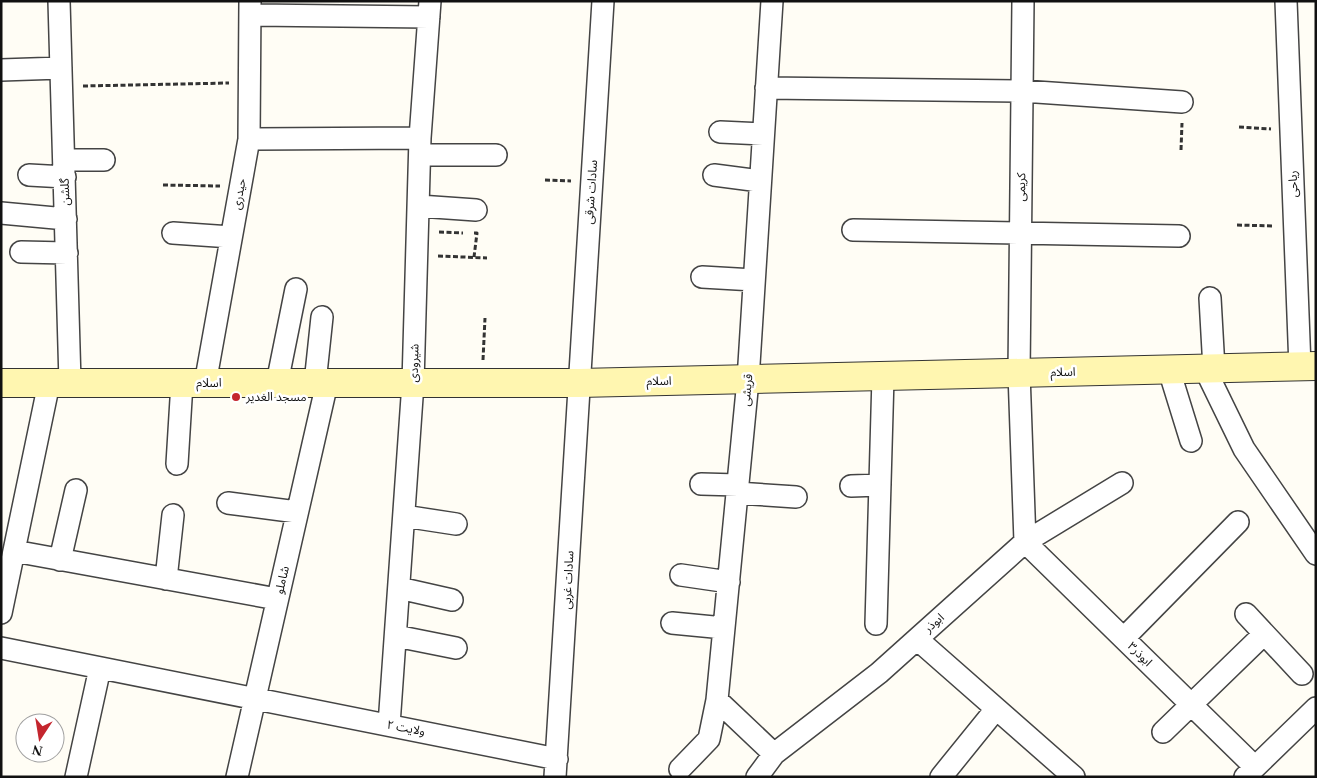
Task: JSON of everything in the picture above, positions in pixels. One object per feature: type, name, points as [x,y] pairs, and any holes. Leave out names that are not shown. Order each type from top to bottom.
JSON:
[{"type":"street","name":"گلشن","points":[[1,613],[9,554],[60,382],[67,253],[59,1]]},
{"type":"street","name":"سادات شرقی","points":[[580,383],[603,1]]},
{"type":"street","name":"قریشی","points":[[680,769],[709,739],[717,700],[748,380],[772,1]]},
{"type":"street","name":"کریمی","points":[[1023,1],[1019,373],[1026,542]]},
{"type":"street","name":"ریاحی","points":[[1286,1],[1294,226],[1308,367]]},
{"type":"street","points":[[250,8],[429,9]]},
{"type":"street","name":"حیدری","points":[[177,464],[194,383],[231,237],[249,139],[250,8]]},
{"type":"street","name":"شیرودی","points":[[389,725],[413,383],[420,146],[429,9]]},
{"type":"street","points":[[1,70],[62,77]]},
{"type":"street","points":[[766,88],[1022,91],[1182,102]]},
{"type":"street","points":[[720,132],[763,134]]},
{"type":"street","points":[[249,139],[420,146],[496,156]]},
{"type":"street","points":[[29,175],[104,160]]},
{"type":"street","points":[[714,176],[760,181]]},
{"type":"street","points":[[418,206],[476,210]]},
{"type":"street","points":[[1,213],[66,219]]},
{"type":"street","points":[[853,230],[1179,236]]},
{"type":"street","points":[[174,232],[231,237]]},
{"type":"street","points":[[21,252],[67,253]]},
{"type":"street","points":[[702,277],[754,280]]},
{"type":"street","points":[[277,383],[296,289]]},
{"type":"street","points":[[1210,298],[1209,369],[1244,449],[1316,554]]},
{"type":"street","name":"شاملو","points":[[236,777],[297,512],[321,383],[322,317]]},
{"type":"street","name":"اسلام","points":[[1,383],[580,383],[1308,367]]},
{"type":"street","points":[[1170,370],[1191,442]]},
{"type":"street","points":[[876,624],[883,377]]},
{"type":"street","name":"سادات غربی","points":[[556,768],[580,383]]},
{"type":"street","name":"ابوذر","points":[[762,775],[774,754],[878,674],[1026,542],[1122,483]]},
{"type":"street","points":[[701,484],[796,496]]},
{"type":"street","points":[[851,486],[880,485]]},
{"type":"street","points":[[60,560],[76,490]]},
{"type":"street","points":[[228,503],[297,512]]},
{"type":"street","points":[[166,579],[173,515]]},
{"type":"street","points":[[404,516],[456,524]]},
{"type":"street","points":[[1124,638],[1238,522]]},
{"type":"street","name":"ابوذر۳","points":[[1026,542],[1192,705],[1250,772]]},
{"type":"street","points":[[9,554],[60,560],[277,599]]},
{"type":"street","points":[[681,575],[729,582]]},
{"type":"street","points":[[399,588],[452,600]]},
{"type":"street","points":[[1246,614],[1302,674]]},
{"type":"street","points":[[672,623],[724,628]]},
{"type":"street","points":[[1163,732],[1264,634]]},
{"type":"street","points":[[396,636],[456,648]]},
{"type":"street","points":[[917,639],[1074,777]]},
{"type":"street","name":"ولایت ۲","points":[[1,648],[389,725],[556,768]]},
{"type":"street","points":[[76,777],[100,668]]},
{"type":"street","points":[[717,700],[774,754]]},
{"type":"street","points":[[1250,772],[1316,708]]},
{"type":"street","points":[[941,777],[996,709]]},
{"type":"path","points":[[62,77],[250,83]]},
{"type":"path","points":[[1181,150],[1182,102]]},
{"type":"path","points":[[1239,127],[1291,131]]},
{"type":"path","points":[[163,185],[240,186]]},
{"type":"path","points":[[1237,225],[1294,226]]},
{"type":"path","points":[[418,231],[476,233],[474,257]]},
{"type":"path","points":[[417,255],[487,258]]},
{"type":"path","points":[[481,383],[485,318]]},
{"type":"place","name":"مسجد الغدیر","points":[[236,397]]}]
